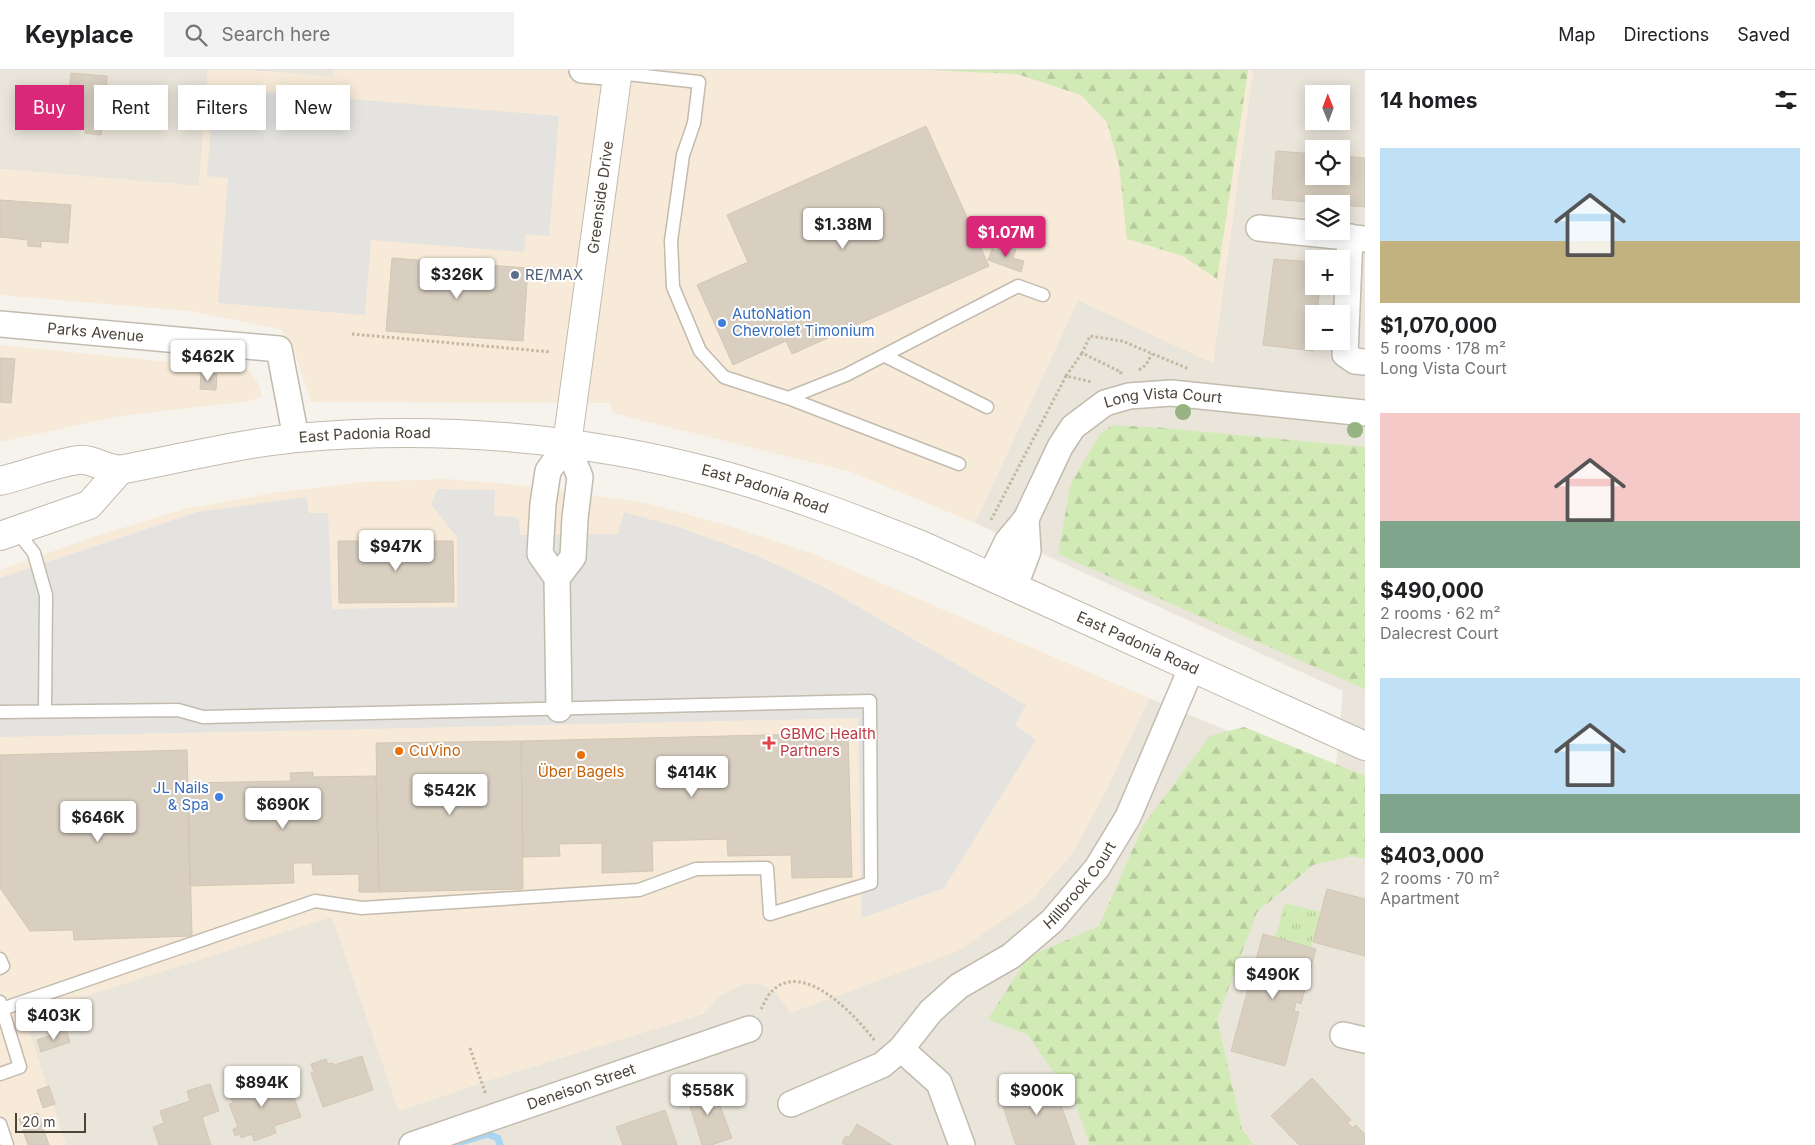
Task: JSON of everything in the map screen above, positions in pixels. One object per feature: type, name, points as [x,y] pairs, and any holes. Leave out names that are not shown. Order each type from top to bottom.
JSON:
[{"type":"street","points":[[582,70],[618,71]]},
{"type":"street","name":"Greenside Drive","points":[[567,444],[618,71]]},
{"type":"street","points":[[1259,228],[1357,238],[1345,354],[1355,361],[1365,362]]},
{"type":"street","name":"Parks Avenue","points":[[0,324],[279,348],[296,438]]},
{"type":"street","name":"Long Vista Court","points":[[1002,583],[1007,542],[1026,520],[1060,447],[1073,427],[1087,414],[1105,403],[1129,396],[1171,393],[1365,413]]},
{"type":"street","name":"East Padonia Road","points":[[0,481],[80,460],[120,470],[181,456],[296,438],[371,434],[457,435],[567,444],[653,458],[715,473],[776,491],[867,523],[1365,746]]},
{"type":"street","points":[[559,709],[557,578],[540,554],[542,513],[548,471],[567,444]]},
{"type":"street","points":[[557,578],[573,557],[574,518],[580,477],[567,444]]},
{"type":"street","points":[[8,533],[89,505],[120,470]]},
{"type":"street","name":"Hillbrook Court","points":[[791,1104],[854,1079],[895,1054],[931,1011],[959,986],[1011,956],[1052,921],[1097,868],[1128,816],[1191,669]]},
{"type":"street","name":"Deneison Street","points":[[412,1145],[749,1029]]},
{"type":"street","points":[[895,1054],[939,1084],[962,1145]]},
{"type":"lane","points":[[618,71],[699,82],[694,123],[683,155],[671,241],[673,287],[700,351],[724,377],[788,398],[958,464]]},
{"type":"lane","points":[[788,398],[846,375],[1018,286],[1043,295]]},
{"type":"lane","points":[[885,356],[987,407]]},
{"type":"lane","points":[[8,533],[34,553],[46,595],[45,711]]},
{"type":"lane","points":[[0,712],[178,710],[202,717],[870,701],[871,883],[770,914],[767,868],[696,869],[639,890],[362,908],[315,901],[1,1006],[20,1067],[0,1074]]},
{"type":"lane","points":[[0,959],[3,966],[0,968]]},
{"type":"lane","points":[[0,1124],[7,1145]]},
{"type":"path","points":[[352,334],[551,352]]},
{"type":"path","points":[[1066,376],[1082,353]]},
{"type":"path","points":[[1135,372],[1146,365],[1152,354]]},
{"type":"path","points":[[1120,376],[1125,375]]},
{"type":"path","points":[[749,1029],[770,992],[785,983],[808,984],[821,988],[895,1054]]},
{"type":"path","points":[[470,1048],[493,1117]]},
{"type":"shaded area","points":[[0,70],[208,70],[207,85],[178,85],[178,130],[203,130],[199,186],[0,169]]},
{"type":"shaded area","points":[[208,70],[249,70],[333,77],[334,70],[1253,70],[1213,363],[1078,300],[975,523],[851,472],[613,413],[610,403],[311,402],[292,345],[280,329],[190,311],[0,295],[0,169],[199,186],[203,130],[266,130],[266,85],[207,85]]},
{"type":"shaded area","points":[[249,70],[334,70],[333,77]]},
{"type":"shaded area","points":[[1253,70],[1365,70],[1365,1145],[66,1145],[24,1016],[332,916],[399,1111],[483,1082],[703,1014],[717,997],[743,984],[760,984],[776,992],[791,1013],[1105,793],[1149,698],[1335,776],[1343,691],[975,523],[1078,300],[1213,363]]},
{"type":"shaded area","points":[[266,92],[276,93],[276,130],[350,130],[350,99],[559,116],[549,236],[526,234],[524,252],[371,240],[365,315],[218,303],[228,178],[207,176],[211,130],[266,130]]},
{"type":"shaded area","points":[[0,345],[248,370],[258,383],[262,396],[250,401],[120,416],[0,442]]},
{"type":"shaded area","points":[[446,479],[519,485],[646,503],[729,526],[816,555],[1149,698],[1105,793],[1073,853],[1031,901],[958,951],[791,1013],[776,992],[760,984],[743,984],[717,997],[709,1009],[697,1016],[483,1082],[399,1111],[332,917],[24,1016],[66,1145],[0,1145],[0,570],[99,535],[185,509],[273,493],[363,482]]},
{"type":"shaded area","points":[[438,489],[495,490],[494,515],[519,518],[520,535],[618,534],[624,512],[681,528],[758,556],[826,588],[1026,705],[1015,725],[1036,740],[944,888],[862,918],[858,718],[0,737],[0,578],[197,512],[306,497],[309,513],[328,513],[332,609],[457,607],[457,537],[431,504]]},
{"type":"green space","points":[[927,70],[1248,70],[1217,279],[1183,256],[1127,239],[1119,165],[1107,122],[1081,95],[1017,74]]},
{"type":"green space","points":[[1113,425],[1365,447],[1365,689],[1058,554],[1071,483],[1100,434]]},
{"type":"green space","points":[[1244,727],[1365,776],[1365,859],[1352,856],[1313,865],[1257,912],[1217,1019],[1242,1129],[1254,1145],[1090,1145],[1075,1103],[1028,1035],[988,1019],[1028,957],[1099,926],[1144,824],[1210,736]]},
{"type":"green space","points":[[1285,903],[1321,912],[1311,947],[1275,938]]},
{"type":"building","points":[[71,73],[107,76],[107,85],[94,85],[94,130],[101,130],[101,135],[85,133],[84,85],[70,85]]},
{"type":"building","points":[[926,126],[989,266],[792,354],[786,341],[733,365],[697,285],[748,262],[727,215]]},
{"type":"building","points":[[1276,151],[1305,153],[1305,185],[1350,185],[1350,157],[1365,158],[1365,207],[1350,206],[1350,195],[1305,195],[1305,202],[1272,199]]},
{"type":"building","points":[[0,200],[71,205],[68,243],[41,241],[41,247],[28,246],[28,240],[0,237]]},
{"type":"building","points":[[999,244],[1016,250],[1013,258],[1024,261],[1021,272],[988,260],[992,249],[997,251]]},
{"type":"building","points":[[392,258],[528,268],[523,341],[386,331]]},
{"type":"building","points":[[1274,259],[1305,261],[1305,295],[1319,295],[1318,305],[1305,305],[1305,350],[1313,351],[1263,345]]},
{"type":"building","points":[[0,358],[15,359],[11,403],[0,402]]},
{"type":"building","points":[[201,373],[217,374],[216,390],[200,389]]},
{"type":"building","points":[[338,541],[453,541],[454,602],[339,603]]},
{"type":"building","points":[[848,733],[852,877],[792,878],[791,855],[728,856],[727,839],[652,841],[653,871],[602,873],[602,843],[559,844],[560,856],[523,857],[521,741]]},
{"type":"building","points":[[521,741],[523,889],[379,892],[376,743]]},
{"type":"building","points":[[187,750],[192,936],[74,940],[73,930],[30,931],[0,888],[0,755]]},
{"type":"building","points":[[313,772],[313,777],[376,776],[379,892],[359,892],[359,874],[313,875],[312,863],[293,863],[294,883],[190,886],[187,783],[291,781],[290,773]]},
{"type":"building","points":[[1327,889],[1365,899],[1365,956],[1313,942]]},
{"type":"building","points":[[1263,934],[1316,949],[1301,1004],[1296,1002],[1294,1011],[1299,1012],[1285,1066],[1231,1051]]},
{"type":"building","points":[[66,1030],[70,1042],[41,1052],[37,1040]]},
{"type":"building","points":[[362,1056],[373,1090],[323,1107],[311,1073],[314,1072],[311,1064],[326,1059],[328,1064],[333,1063],[334,1065]]},
{"type":"building","points":[[1312,1078],[1351,1120],[1347,1123],[1353,1128],[1356,1125],[1365,1134],[1365,1145],[1299,1145],[1271,1116]]},
{"type":"building","points":[[1052,1079],[1075,1145],[1016,1145],[1000,1097]]},
{"type":"building","points":[[256,1080],[258,1085],[271,1081],[274,1089],[289,1083],[301,1117],[274,1126],[276,1133],[254,1141],[252,1134],[241,1138],[240,1134],[235,1136],[233,1129],[238,1127],[229,1104],[233,1103],[228,1089]]},
{"type":"building","points":[[210,1084],[219,1111],[202,1117],[211,1145],[159,1145],[153,1127],[164,1123],[160,1111],[190,1101],[187,1091]]},
{"type":"building","points":[[712,1084],[732,1138],[711,1145],[702,1145],[686,1093]]},
{"type":"building","points":[[49,1086],[55,1104],[43,1108],[37,1090]]},
{"type":"building","points":[[665,1110],[677,1145],[623,1145],[616,1127]]},
{"type":"building","points":[[38,1113],[49,1145],[28,1145],[19,1119]]},
{"type":"building","points":[[857,1124],[892,1145],[845,1145],[842,1143],[846,1136],[849,1138]]},
{"type":"waterway","points":[[452,1145],[487,1134],[498,1138],[500,1145]]},
{"type":"place","name":"RE/MAX","points":[[515,275]]},
{"type":"place","name":"AutoNation Chevrolet Timonium","points":[[722,323]]},
{"type":"place","name":"GBMC Health Partners","points":[[769,743]]},
{"type":"place","name":"CuVino","points":[[399,751]]},
{"type":"place","name":"Über Bagels","points":[[581,755]]},
{"type":"place","name":"JL Nails & Spa","points":[[219,797]]}]
